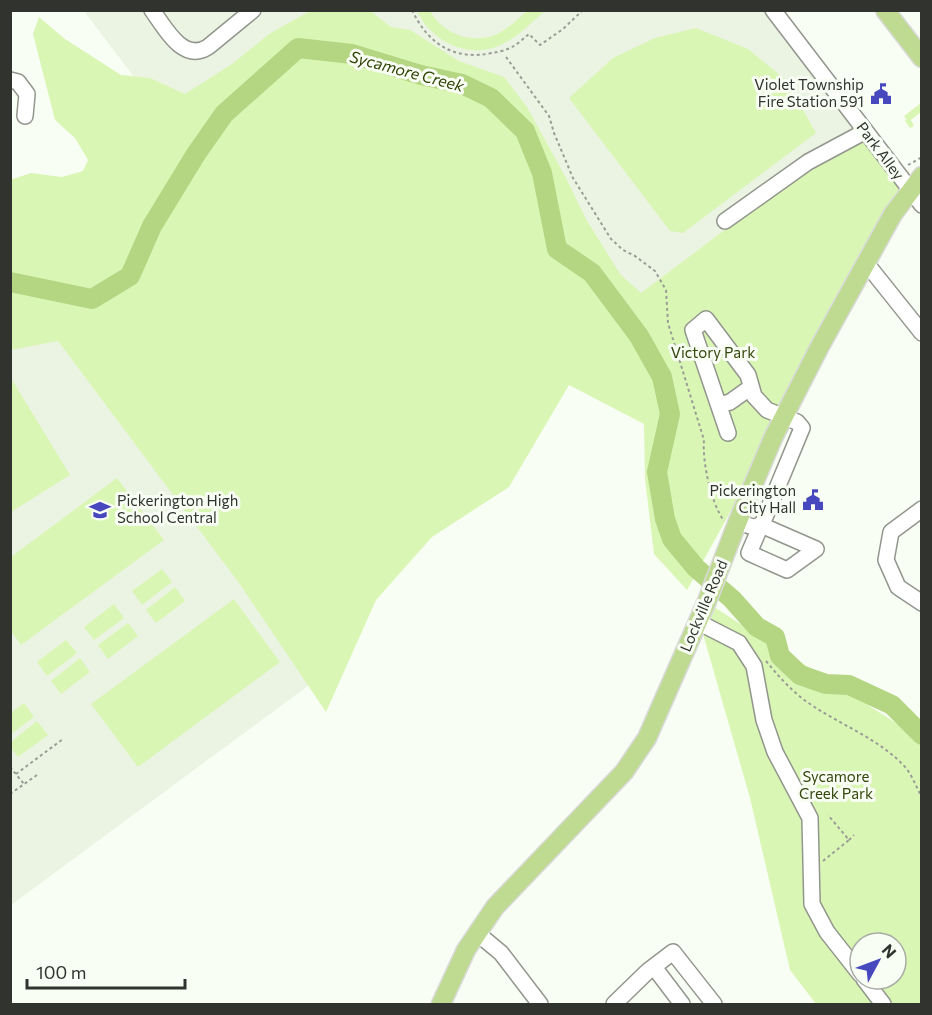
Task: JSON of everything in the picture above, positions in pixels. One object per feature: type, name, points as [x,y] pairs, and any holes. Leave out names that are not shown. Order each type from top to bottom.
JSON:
[{"type":"main road","points":[[885,10],[921,58]]},
{"type":"main road","name":"Lockville Road","points":[[441,1005],[452,978],[477,933],[495,907],[631,764],[655,724],[760,466],[784,416],[893,214],[921,176]]},
{"type":"street","points":[[152,10],[179,45],[193,52],[208,47],[253,10]]},
{"type":"street","name":"Park Alley","points":[[773,10],[921,205]]},
{"type":"street","points":[[10,80],[21,85],[27,94],[25,116]]},
{"type":"street","points":[[725,220],[808,162],[864,132]]},
{"type":"street","points":[[866,263],[921,333]]},
{"type":"street","points":[[728,433],[693,330],[706,320],[748,375],[754,396],[766,410],[800,424],[802,432],[761,525],[736,527]]},
{"type":"street","points":[[719,405],[730,402],[751,387]]},
{"type":"street","points":[[920,510],[891,532],[886,560],[898,587],[921,603]]},
{"type":"street","points":[[698,622],[739,643],[754,666],[764,720],[775,752],[810,819],[812,904],[827,932],[848,959]]},
{"type":"street","points":[[477,933],[501,952],[540,1005]]},
{"type":"street","points":[[614,1005],[673,952],[714,1005]]},
{"type":"street","points":[[654,968],[682,1005]]},
{"type":"street","points":[[873,991],[884,1005]]},
{"type":"path","points":[[412,10],[419,27],[436,44],[469,56],[504,51],[529,34],[540,45],[564,29],[584,10]]},
{"type":"path","points":[[506,57],[549,116],[573,178],[611,239],[623,250],[655,271],[666,290],[668,323],[704,440],[703,451],[710,490],[718,513],[736,527]]},
{"type":"path","points":[[764,659],[782,680],[804,699],[896,759],[912,776],[921,797]]},
{"type":"path","points":[[16,774],[63,739]]},
{"type":"path","points":[[10,767],[24,784]]},
{"type":"path","points":[[10,794],[36,775]]},
{"type":"path","points":[[828,815],[849,840]]},
{"type":"path","points":[[811,867],[821,863],[854,835]]},
{"type":"shaded area","points":[[84,11],[771,11],[861,127],[611,316],[185,144]]},
{"type":"shaded area","name":"Pickerington High School Central","points":[[55,328],[316,680],[11,905],[11,340]]},
{"type":"green space","name":"Victory Park","points":[[369,10],[391,27],[410,30],[459,61],[504,77],[527,107],[586,219],[620,274],[641,293],[861,127],[909,190],[687,590],[654,554],[645,479],[644,424],[569,385],[509,487],[432,537],[376,600],[326,712],[239,583],[58,341],[11,350],[10,180],[31,173],[62,177],[83,171],[88,160],[75,138],[55,120],[33,34],[39,17],[65,39],[121,75],[150,78],[185,94],[232,64],[269,34],[310,11]]},
{"type":"green space","points":[[417,11],[430,11],[442,26],[450,31],[468,38],[478,38],[501,32],[527,11],[545,11],[508,41],[482,50],[469,50],[456,47],[433,33]]},
{"type":"green space","points":[[696,28],[748,49],[786,80],[816,133],[683,233],[670,231],[569,98],[613,58],[655,38]]},
{"type":"green space","points":[[921,103],[921,112],[911,120],[914,126],[910,128],[904,116]]},
{"type":"green space","points":[[11,378],[70,475],[10,512]]},
{"type":"green space","points":[[117,478],[164,540],[21,645],[11,631],[11,557]]},
{"type":"green space","points":[[162,569],[172,582],[142,605],[132,591]]},
{"type":"green space","points":[[175,587],[185,601],[156,623],[146,610]]},
{"type":"green space","points":[[234,599],[280,662],[138,767],[91,704]]},
{"type":"green space","points":[[114,604],[124,618],[94,640],[84,627]]},
{"type":"green space","name":"Sycamore Creek Park","points":[[714,607],[921,739],[921,1004],[816,1004],[790,970],[750,798],[703,634]]},
{"type":"green space","points":[[128,623],[138,636],[108,659],[98,645]]},
{"type":"green space","points":[[66,640],[77,653],[47,676],[37,662]]},
{"type":"green space","points":[[80,658],[90,672],[61,694],[51,681]]},
{"type":"green space","points":[[24,703],[34,717],[11,734],[11,713]]},
{"type":"green space","points":[[37,721],[48,735],[18,757],[11,748],[11,742]]},
{"type":"waterway","name":"Sycamore Creek","points":[[10,282],[92,299],[130,276],[152,226],[196,154],[224,114],[298,48],[352,54],[421,75],[462,84],[491,98],[525,131],[542,173],[557,249],[592,273],[639,336],[662,377],[670,414],[657,472],[665,519],[672,539],[696,568],[732,599],[757,627],[775,637],[780,656],[800,675],[826,684],[849,685],[892,705],[922,735]]},
{"type":"place","name":"Violet Township Fire Station 591","points":[[881,94]]},
{"type":"place","name":"Pickerington City Hall","points":[[813,500]]},
{"type":"place","name":"Pickerington High School Central","points":[[100,510]]}]
